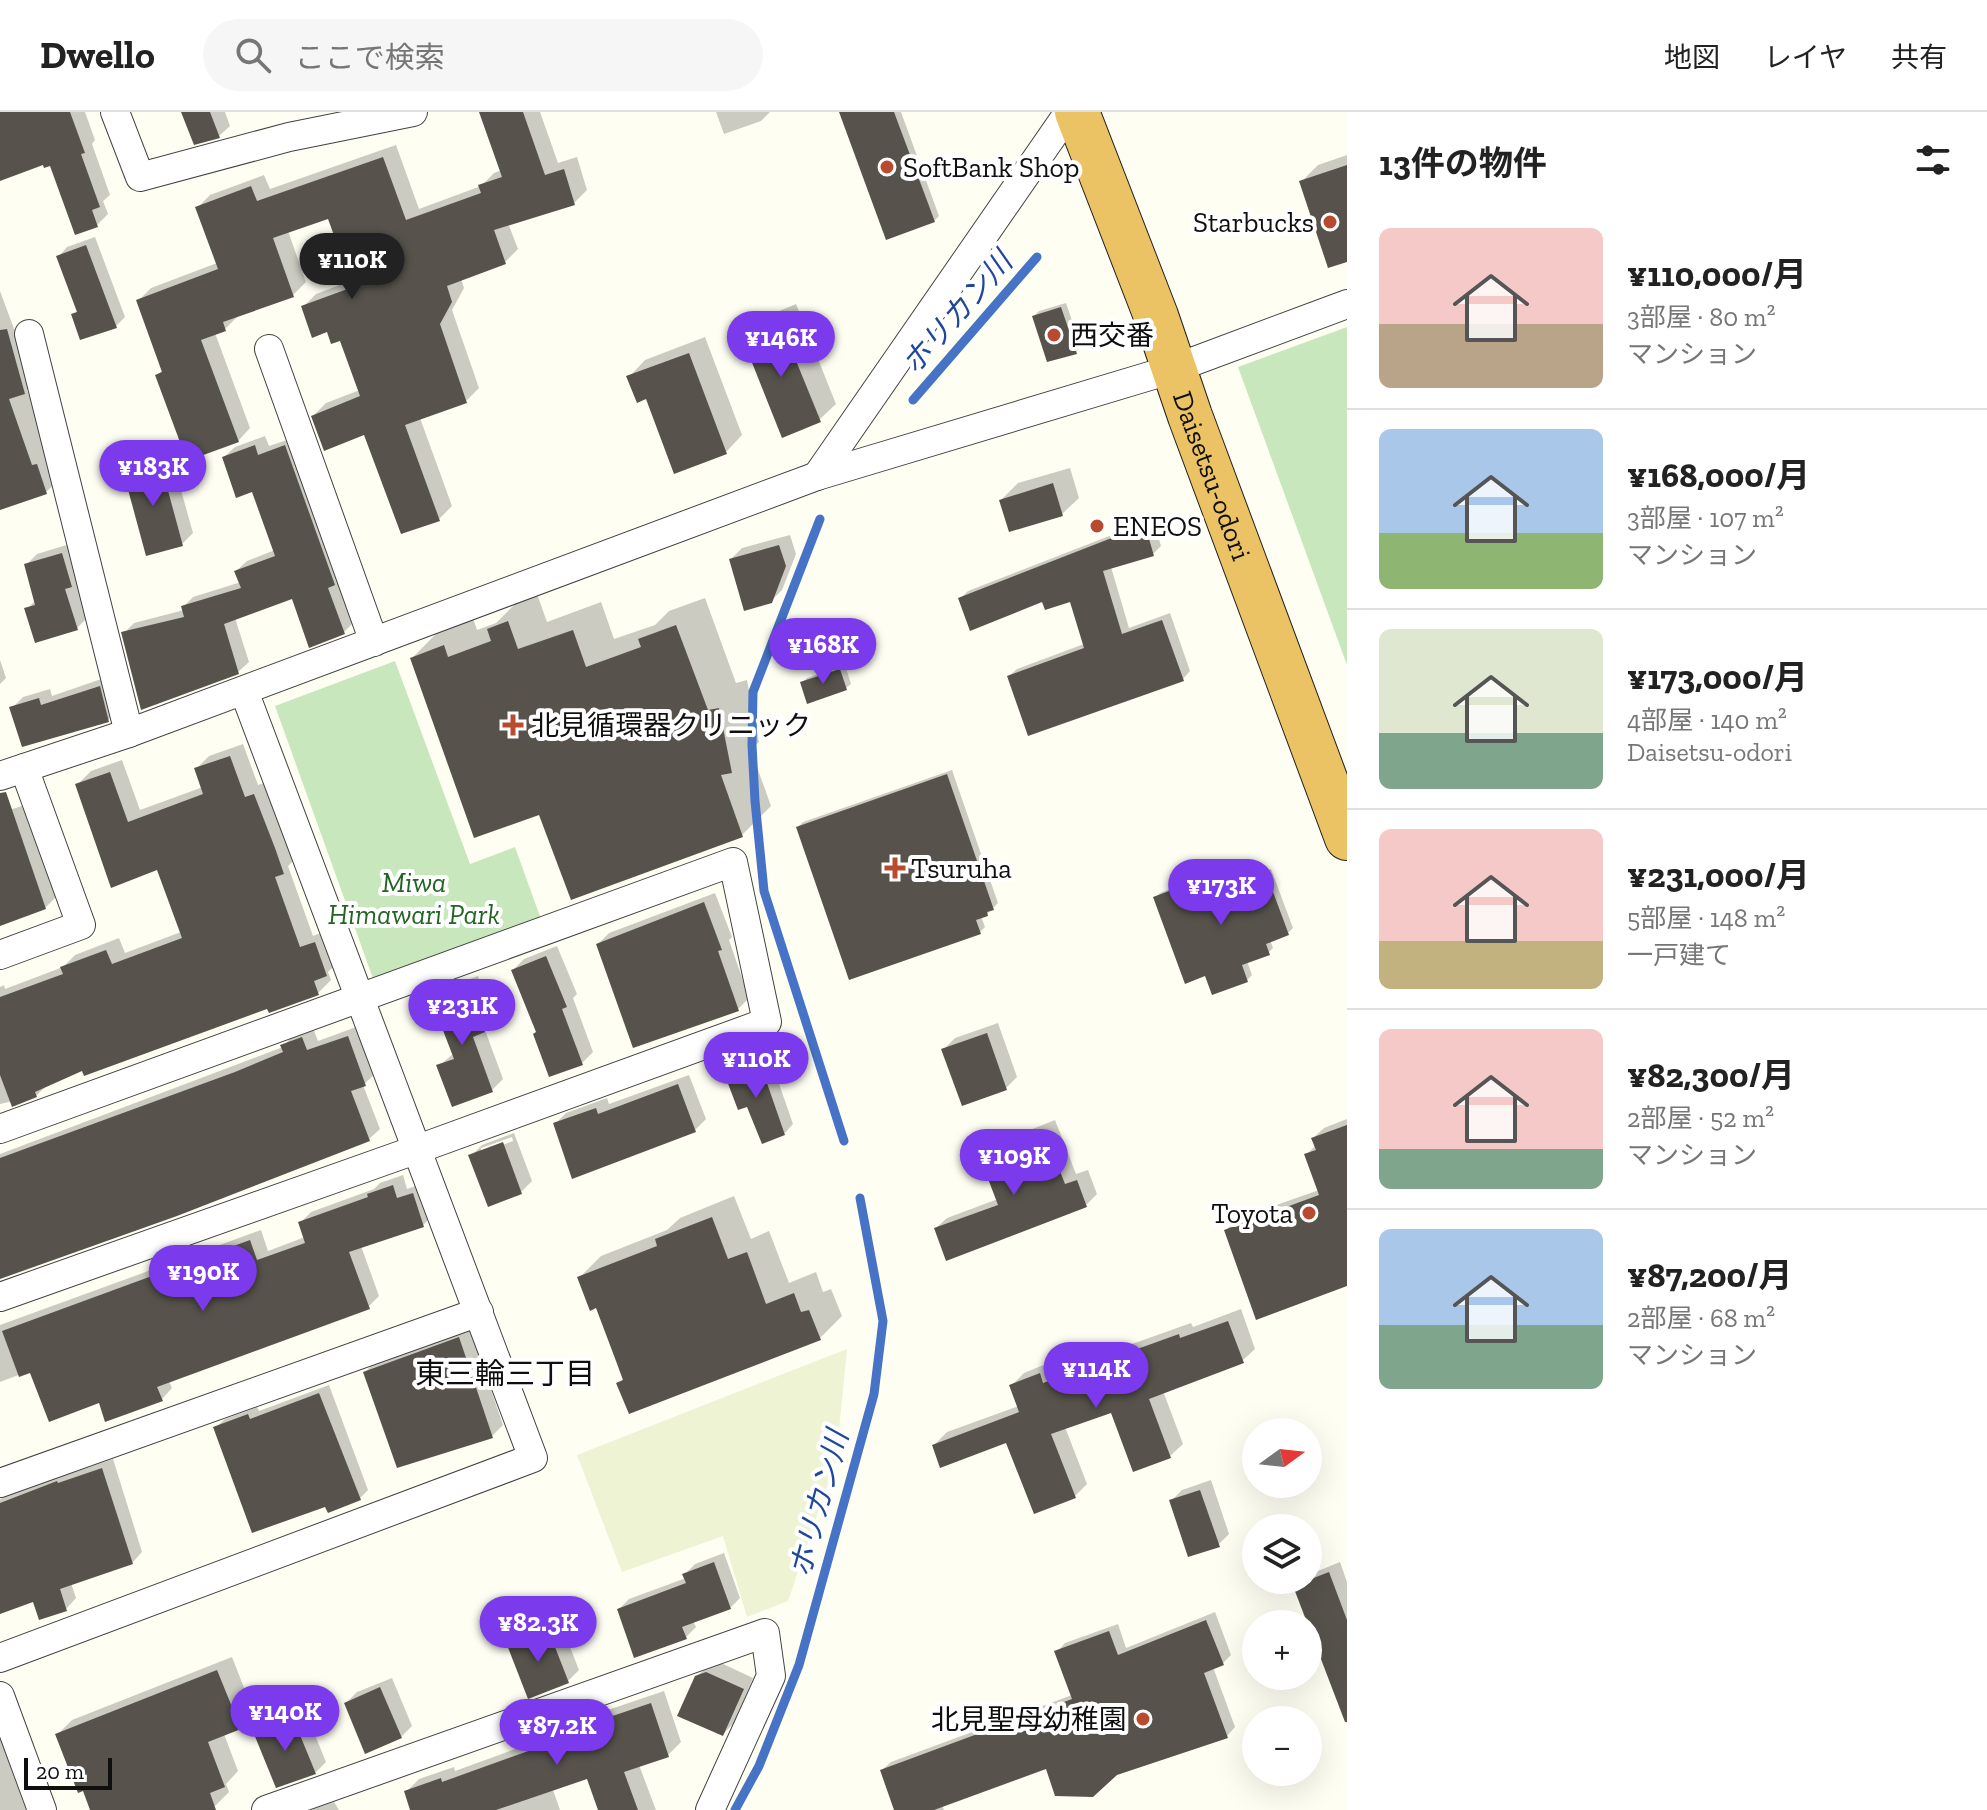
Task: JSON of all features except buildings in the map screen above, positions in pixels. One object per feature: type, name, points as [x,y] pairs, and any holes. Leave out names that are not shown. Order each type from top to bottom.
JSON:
[{"type":"highway","name":"Daisetsu-odori","points":[[1077,112],[1156,316],[1347,838]]},
{"type":"street","points":[[115,112],[140,177],[289,137],[413,112]]},
{"type":"street","points":[[817,476],[1069,112]]},
{"type":"street","points":[[0,955],[81,925],[12,772],[244,691],[817,476],[1173,369],[1347,304]]},
{"type":"street","points":[[29,334],[129,733]]},
{"type":"street","points":[[269,349],[374,642]]},
{"type":"street","points":[[0,1658],[533,1458],[244,691]]},
{"type":"street","points":[[0,1129],[733,862],[767,1022],[0,1297]]},
{"type":"street","points":[[0,1483],[479,1312]]},
{"type":"street","points":[[266,1810],[765,1633],[771,1676],[710,1810]]},
{"type":"street","points":[[0,1696],[42,1810]]},
{"type":"green space","points":[[1347,327],[1347,665],[1238,367]]},
{"type":"green space","name":"Miwa Himawari Park","points":[[395,661],[470,864],[515,847],[542,922],[375,984],[275,706]]},
{"type":"green space","points":[[847,1349],[836,1460],[788,1601],[747,1617],[723,1536],[622,1572],[577,1455]]},
{"type":"waterway","name":"ホリカン川","points":[[913,400],[1037,257]]},
{"type":"waterway","name":"ホリカン川","points":[[820,519],[753,692],[752,745],[764,891],[844,1141]]},
{"type":"waterway","name":"ホリカン川","points":[[735,1810],[759,1766],[799,1665],[874,1394],[883,1321],[860,1198]]},
{"type":"place","name":"SoftBank Shop","points":[[887,167]]},
{"type":"place","name":"Starbucks","points":[[1330,222]]},
{"type":"place","name":"西交番","points":[[1054,335]]},
{"type":"place","name":"ENEOS","points":[[1097,526]]},
{"type":"place","name":"北見循環器クリニック","points":[[513,725]]},
{"type":"place","name":"Tsuruha","points":[[895,868]]},
{"type":"place","name":"Toyota","points":[[1309,1213]]},
{"type":"place","name":"北見聖母幼稚園","points":[[1143,1719]]},
{"type":"district","name":"東三輪三丁目","points":[[505,1374]]}]
